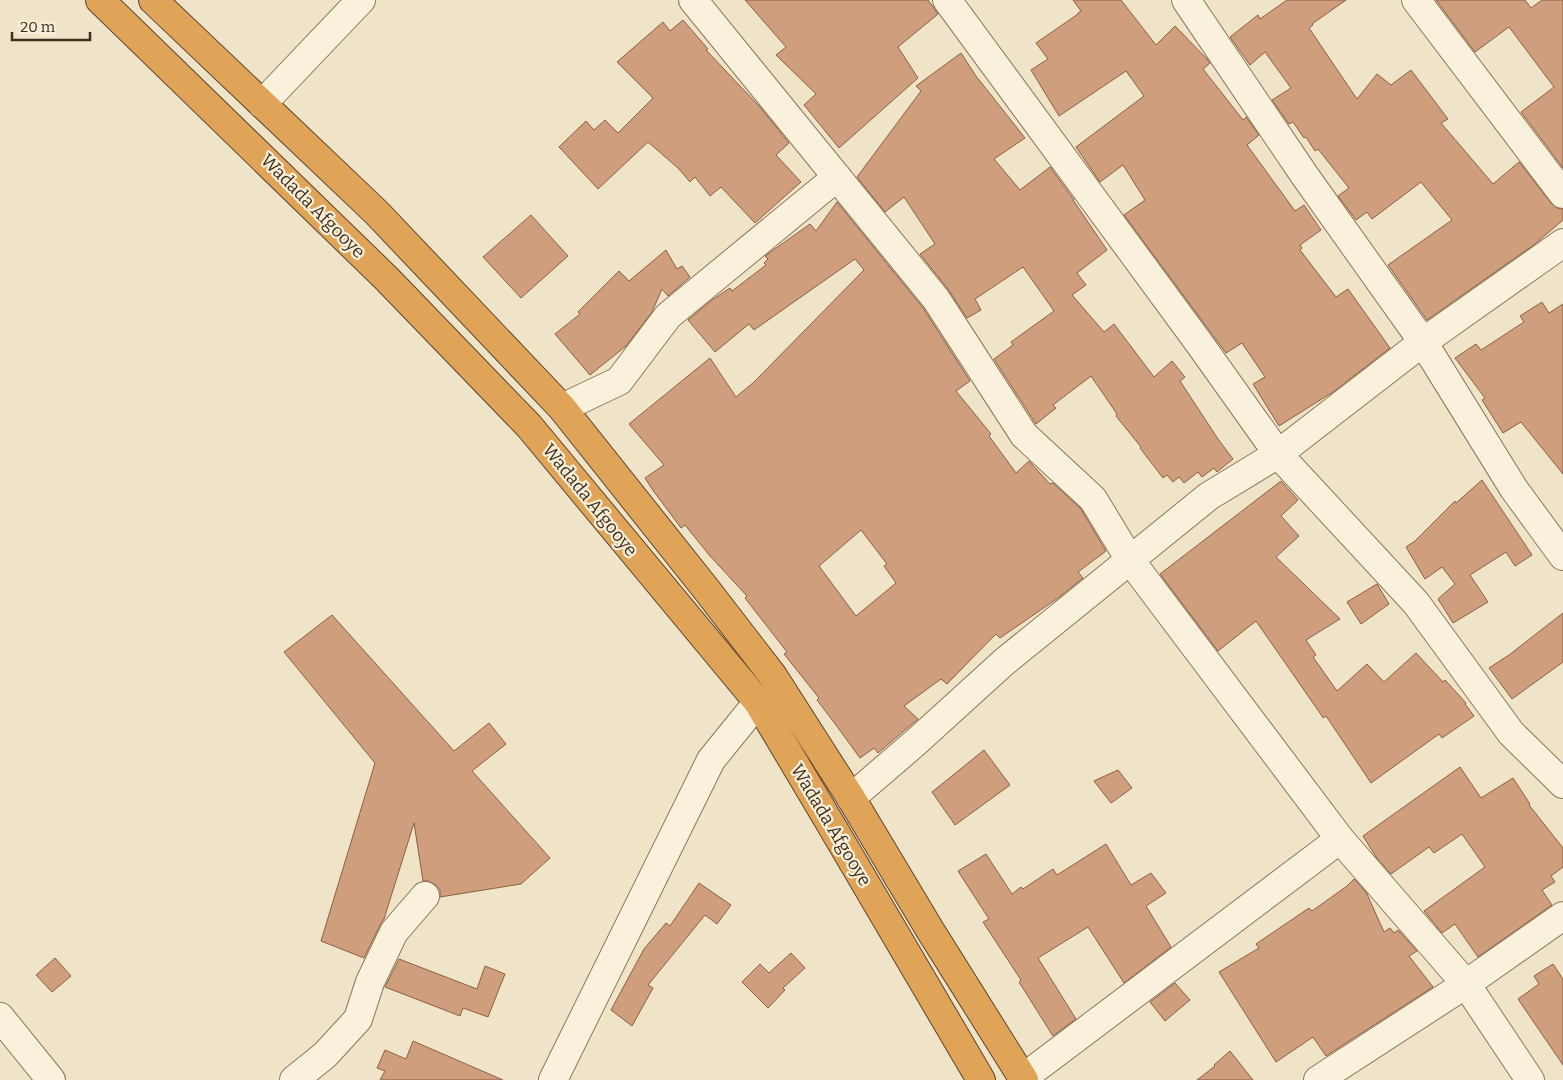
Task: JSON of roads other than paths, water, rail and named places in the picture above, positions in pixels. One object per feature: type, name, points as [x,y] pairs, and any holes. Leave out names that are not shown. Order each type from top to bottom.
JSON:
[{"type":"highway","name":"Wadada Afgooye","points":[[100,0],[215,110],[387,280],[529,426],[758,702],[826,814],[981,1080]]},
{"type":"highway","name":"Wadada Afgooye","points":[[153,0],[377,213],[562,408],[706,588],[773,676],[851,798],[930,930],[1023,1079]]},
{"type":"street","points":[[262,104],[361,0]]},
{"type":"street","points":[[693,0],[936,299],[1024,435],[1093,499],[1130,560],[1340,839],[1466,984],[1530,1080]]},
{"type":"street","points":[[947,0],[1199,343],[1278,454],[1416,602],[1511,733],[1563,784]]},
{"type":"street","points":[[1186,0],[1305,176],[1423,342],[1514,489],[1563,556]]},
{"type":"street","points":[[1416,0],[1563,194]]},
{"type":"street","points":[[562,408],[619,381],[668,316],[837,177]]},
{"type":"street","points":[[851,798],[1004,662],[1209,496],[1278,454],[1423,342],[1563,243]]},
{"type":"street","points":[[553,1080],[670,818],[711,760],[758,702]]},
{"type":"street","points":[[1023,1079],[1340,839]]},
{"type":"street","points":[[294,1080],[326,1055],[358,1019],[370,982],[394,932],[425,896]]},
{"type":"street","points":[[1318,1080],[1466,984],[1563,916]]},
{"type":"street","points":[[0,1017],[51,1080]]}]
